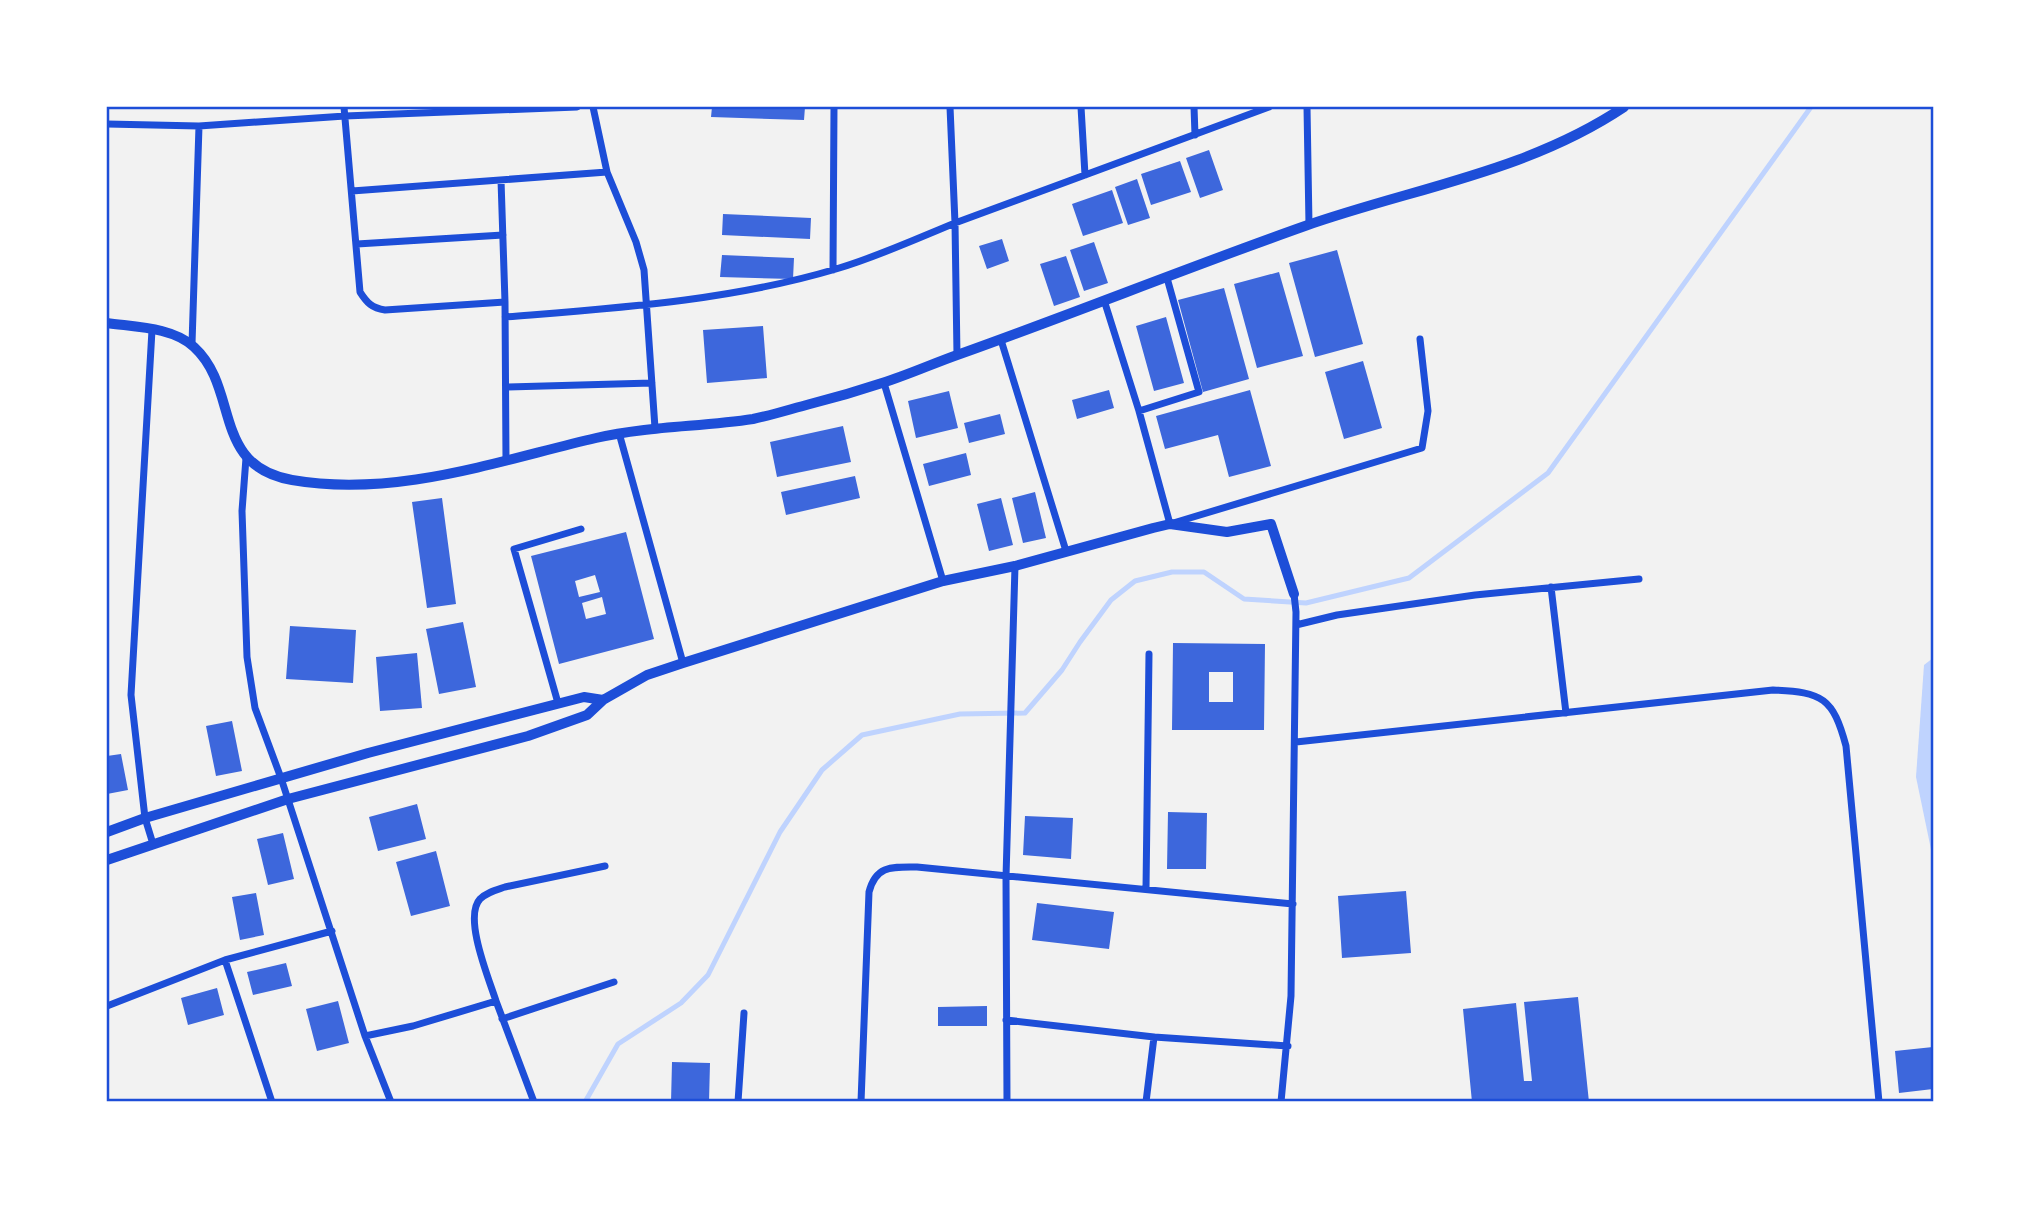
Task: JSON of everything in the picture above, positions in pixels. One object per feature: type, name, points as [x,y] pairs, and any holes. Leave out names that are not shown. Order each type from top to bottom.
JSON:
[{"type":"street","points":[[344,107],[360,292],[366,302],[374,309],[385,310],[505,302]]},
{"type":"street","points":[[107,124],[199,126],[345,116],[577,107]]},
{"type":"street","points":[[593,107],[607,172],[636,242],[644,270],[655,428]]},
{"type":"street","points":[[833,270],[834,107]]},
{"type":"street","points":[[950,107],[957,355]]},
{"type":"street","points":[[1081,107],[1085,175]]},
{"type":"street","points":[[1194,107],[1195,135]]},
{"type":"street","points":[[505,317],[648,306],[771,286],[833,270],[1269,107]]},
{"type":"street","points":[[1307,107],[1309,225]]},
{"type":"street","points":[[107,323],[170,334],[192,344],[206,361],[237,445],[246,458],[258,467],[279,477],[340,484],[383,484],[506,461],[619,433],[753,419],[884,383],[1309,225],[1510,164],[1555,146],[1624,107]]},
{"type":"street","points":[[192,344],[199,126]]},
{"type":"street","points":[[352,191],[607,172]]},
{"type":"street","points":[[501,180],[506,461]]},
{"type":"street","points":[[357,244],[503,235]]},
{"type":"street","points":[[1139,411],[1199,392],[1167,278]]},
{"type":"street","points":[[1104,300],[1139,411],[1170,524]]},
{"type":"street","points":[[152,330],[131,695],[145,818],[153,844]]},
{"type":"street","points":[[107,860],[288,799],[528,736],[587,715],[603,700],[647,675],[943,581],[1015,566],[1170,524],[1422,448],[1427,411],[1420,339]]},
{"type":"street","points":[[1001,340],[1066,551]]},
{"type":"street","points":[[506,387],[652,383]]},
{"type":"street","points":[[884,383],[943,581]]},
{"type":"street","points":[[619,433],[682,663]]},
{"type":"street","points":[[246,458],[242,511],[247,657],[255,708],[282,778],[365,1036],[391,1102]]},
{"type":"street","points":[[1170,524],[1227,531],[1271,524],[1294,594],[1296,742],[1293,904],[1288,1046],[1281,1102]]},
{"type":"street","points":[[558,703],[514,549],[581,529]]},
{"type":"street","points":[[1007,1102],[1006,877],[1015,566]]},
{"type":"street","points":[[1296,625],[1337,615],[1475,595],[1639,579]]},
{"type":"street","points":[[1551,587],[1566,713]]},
{"type":"street","points":[[1146,889],[1149,654]]},
{"type":"street","points":[[1296,742],[1773,690],[1799,691],[1821,697],[1838,716],[1846,746],[1880,1102]]},
{"type":"street","points":[[107,832],[145,818],[282,778],[558,703],[584,697],[603,700]]},
{"type":"street","points":[[534,1102],[496,1001],[475,931],[473,913],[479,900],[490,892],[605,866]]},
{"type":"street","points":[[862,1102],[869,892],[872,881],[883,870],[917,867],[1293,904]]},
{"type":"street","points":[[107,1006],[225,960],[331,931]]},
{"type":"street","points":[[225,960],[272,1102]]},
{"type":"street","points":[[502,1019],[614,982]]},
{"type":"street","points":[[365,1036],[413,1026],[496,1001]]},
{"type":"street","points":[[738,1102],[744,1013]]},
{"type":"street","points":[[1006,1020],[1154,1037],[1288,1046]]},
{"type":"street","points":[[1146,1102],[1154,1037]]},
{"type":"water","points":[[1933,658],[1933,859],[1916,777],[1924,665]]},
{"type":"building","points":[[712,107],[805,107],[804,120],[711,117]]},
{"type":"building","points":[[1209,150],[1223,190],[1200,198],[1186,158]]},
{"type":"building","points":[[1180,161],[1191,192],[1151,205],[1141,174]]},
{"type":"building","points":[[1137,179],[1150,218],[1128,225],[1115,187]]},
{"type":"building","points":[[1112,190],[1123,223],[1083,236],[1072,204]]},
{"type":"building","points":[[723,214],[811,218],[810,239],[722,235]]},
{"type":"building","points":[[1002,239],[1009,261],[987,269],[979,246]]},
{"type":"building","points":[[1094,242],[1108,283],[1084,291],[1070,250]]},
{"type":"building","points":[[1337,250],[1363,344],[1315,357],[1289,263]]},
{"type":"building","points":[[722,255],[794,258],[793,279],[720,277]]},
{"type":"building","points":[[1066,256],[1080,297],[1054,306],[1040,264]]},
{"type":"building","points":[[1279,272],[1303,356],[1257,368],[1234,284]]},
{"type":"building","points":[[1224,288],[1249,379],[1203,392],[1178,300]]},
{"type":"building","points":[[1166,317],[1184,383],[1154,391],[1136,326]]},
{"type":"building","points":[[763,326],[767,378],[707,383],[703,330]]},
{"type":"building","points":[[1363,361],[1382,428],[1344,439],[1325,372]]},
{"type":"building","points":[[1109,390],[1114,408],[1077,419],[1072,400]]},
{"type":"building","points":[[1250,390],[1271,466],[1229,477],[1218,435],[1165,449],[1156,416]]},
{"type":"building","points":[[949,391],[958,428],[916,438],[908,401]]},
{"type":"building","points":[[1000,414],[1005,434],[969,443],[964,423]]},
{"type":"building","points":[[843,426],[851,462],[777,477],[770,442]]},
{"type":"building","points":[[966,453],[971,475],[929,486],[923,464]]},
{"type":"building","points":[[855,476],[860,498],[786,515],[781,492]]},
{"type":"building","points":[[1035,492],[1046,538],[1023,543],[1012,498]]},
{"type":"building","points":[[442,498],[456,604],[427,608],[412,502]]},
{"type":"building","points":[[1001,498],[1013,545],[989,551],[977,504]]},
{"type":"building","points":[[626,532],[654,639],[559,664],[531,556]],"holes":[[[595,575],[600,592],[579,597],[575,581]],[[602,597],[606,614],[586,619],[582,603]]]},
{"type":"building","points":[[463,622],[476,687],[439,694],[426,629]]},
{"type":"building","points":[[290,626],[356,630],[353,683],[286,679]]},
{"type":"building","points":[[1173,643],[1265,644],[1264,730],[1172,730]],"holes":[[[1209,672],[1233,672],[1233,702],[1209,702]]]},
{"type":"building","points":[[417,653],[422,708],[380,711],[376,657]]},
{"type":"building","points":[[232,721],[242,771],[216,776],[206,726]]},
{"type":"building","points":[[121,754],[128,790],[107,794],[107,756]]},
{"type":"building","points":[[417,804],[426,839],[378,851],[369,817]]},
{"type":"building","points":[[1168,812],[1207,813],[1206,869],[1167,869]]},
{"type":"building","points":[[1025,816],[1073,818],[1071,859],[1023,855]]},
{"type":"building","points":[[283,833],[294,879],[268,885],[257,839]]},
{"type":"building","points":[[436,851],[450,906],[411,916],[396,862]]},
{"type":"building","points":[[1406,891],[1411,953],[1342,958],[1338,896]]},
{"type":"building","points":[[256,893],[264,935],[240,940],[232,897]]},
{"type":"building","points":[[1037,903],[1114,912],[1109,949],[1032,940]]},
{"type":"building","points":[[286,963],[292,986],[253,995],[247,972]]},
{"type":"building","points":[[217,988],[224,1015],[188,1025],[181,998]]},
{"type":"building","points":[[1578,997],[1589,1102],[1534,1102],[1533,1099],[1526,1099],[1526,1102],[1472,1102],[1463,1009],[1516,1003],[1524,1081],[1532,1081],[1524,1002]]},
{"type":"building","points":[[338,1001],[349,1043],[317,1051],[306,1009]]},
{"type":"building","points":[[987,1006],[987,1026],[938,1026],[938,1007]]},
{"type":"building","points":[[1933,1047],[1933,1089],[1899,1093],[1895,1051]]},
{"type":"building","points":[[672,1062],[710,1063],[709,1102],[671,1102]]},
{"type":"waterway","points":[[585,1102],[618,1044],[681,1003],[708,975],[780,832],[822,770],[862,735],[960,714],[1025,713],[1062,670],[1111,600],[1135,581],[1172,572],[1204,572],[1244,599],[1306,603],[1409,578],[1548,473],[1811,107]]}]
